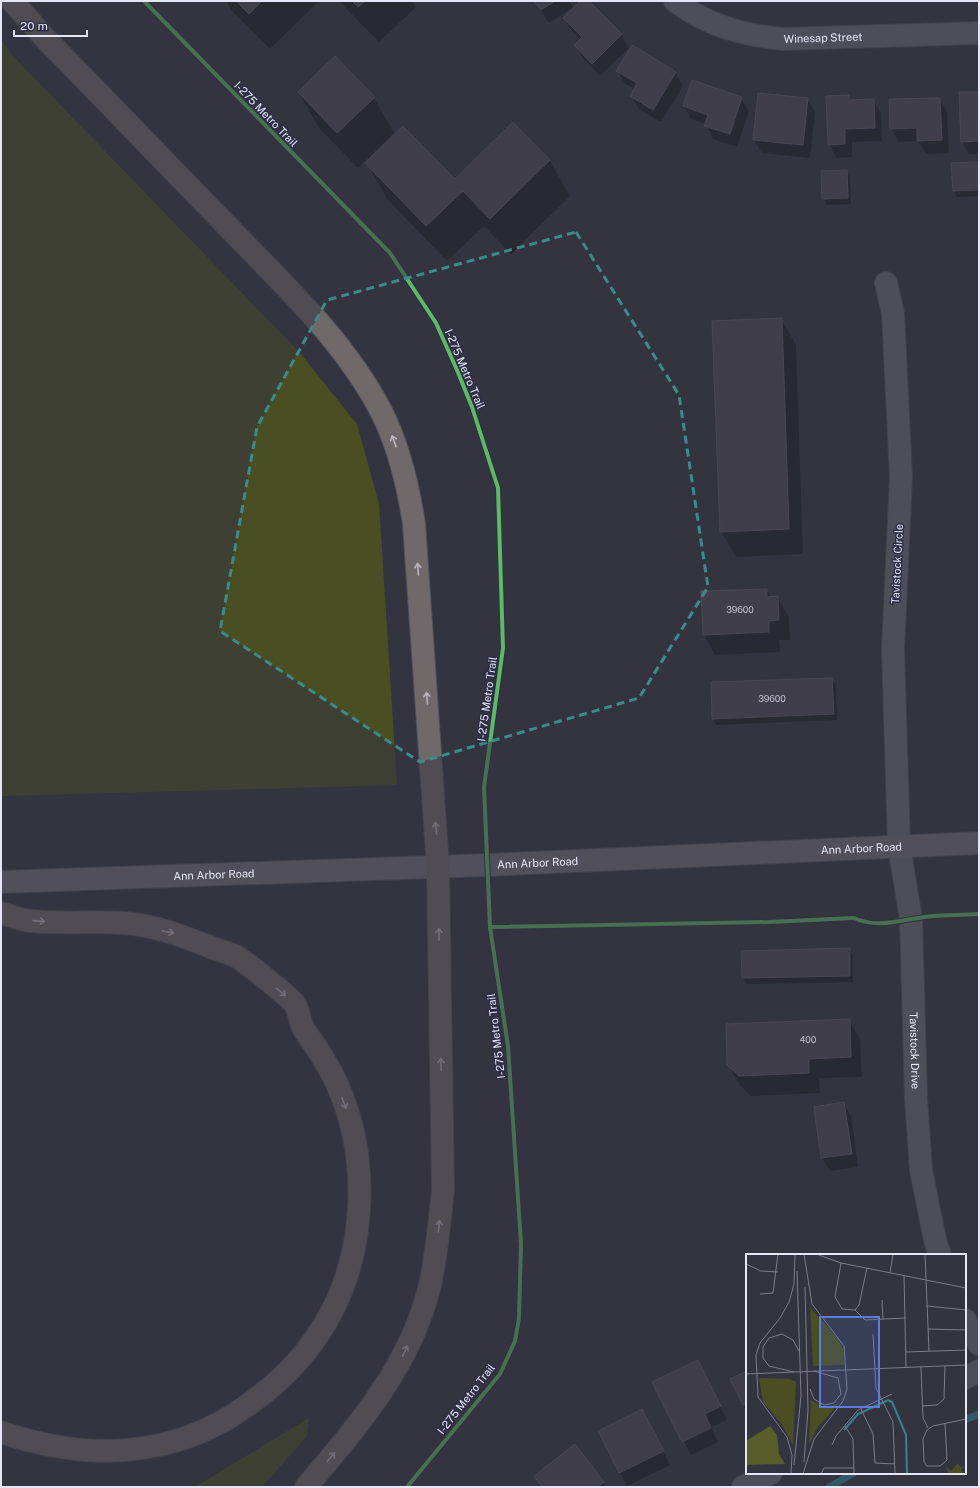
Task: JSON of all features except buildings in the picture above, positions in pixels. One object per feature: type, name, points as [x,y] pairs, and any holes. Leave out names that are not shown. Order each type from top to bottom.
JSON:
[{"type":"highway","points":[[12,1],[45,38],[306,308],[355,368],[381,410],[393,437],[402,466],[414,524],[438,867],[443,1189],[440,1225],[431,1280],[416,1326],[388,1383],[358,1426],[306,1487]]},
{"type":"highway","points":[[1,913],[28,921],[126,923],[178,934],[238,958],[295,1004],[301,1026],[316,1047],[337,1083],[348,1114],[358,1168],[359,1212],[349,1265],[330,1315],[304,1356],[273,1387],[238,1413],[192,1436],[150,1447],[112,1451],[65,1448],[29,1441],[1,1432]]},
{"type":"main road","name":"Ann Arbor Road","points":[[1,882],[438,867],[979,843]]},
{"type":"street","name":"Winesap Street","points":[[676,1],[706,20],[726,29],[755,36],[783,39],[979,33]]},
{"type":"street","name":"Tavistock Circle","points":[[886,283],[893,313],[900,477],[893,649],[899,846]]},
{"type":"street","name":"Tavistock Drive","points":[[899,846],[911,919],[916,1098],[921,1170],[935,1240],[940,1254]]},
{"type":"street","points":[[966,1322],[979,1344]]},
{"type":"street","points":[[966,1378],[979,1371]]},
{"type":"street","points":[[743,1487],[769,1474]]},
{"type":"highlighted area","points":[[576,232],[679,395],[708,587],[639,698],[420,762],[220,631],[257,427],[327,300]]},
{"type":"green space","points":[[1,40],[13,56],[299,352],[357,424],[379,504],[397,785],[1,796]]},
{"type":"green space","points":[[309,1418],[307,1436],[262,1487],[195,1487]]},
{"type":"waterway","points":[[966,1420],[979,1414]]},
{"type":"waterway","points":[[829,1487],[852,1474]]},
{"type":"cycle path","name":"I-275 Metro Trail","points":[[144,1],[390,253],[436,323],[472,407],[498,488],[503,648],[484,787],[490,927],[508,1046],[521,1244],[519,1318],[515,1341],[500,1374],[407,1487]]},
{"type":"cycle path","points":[[490,927],[769,922],[854,918],[873,923],[883,923],[933,916],[979,914]]}]
